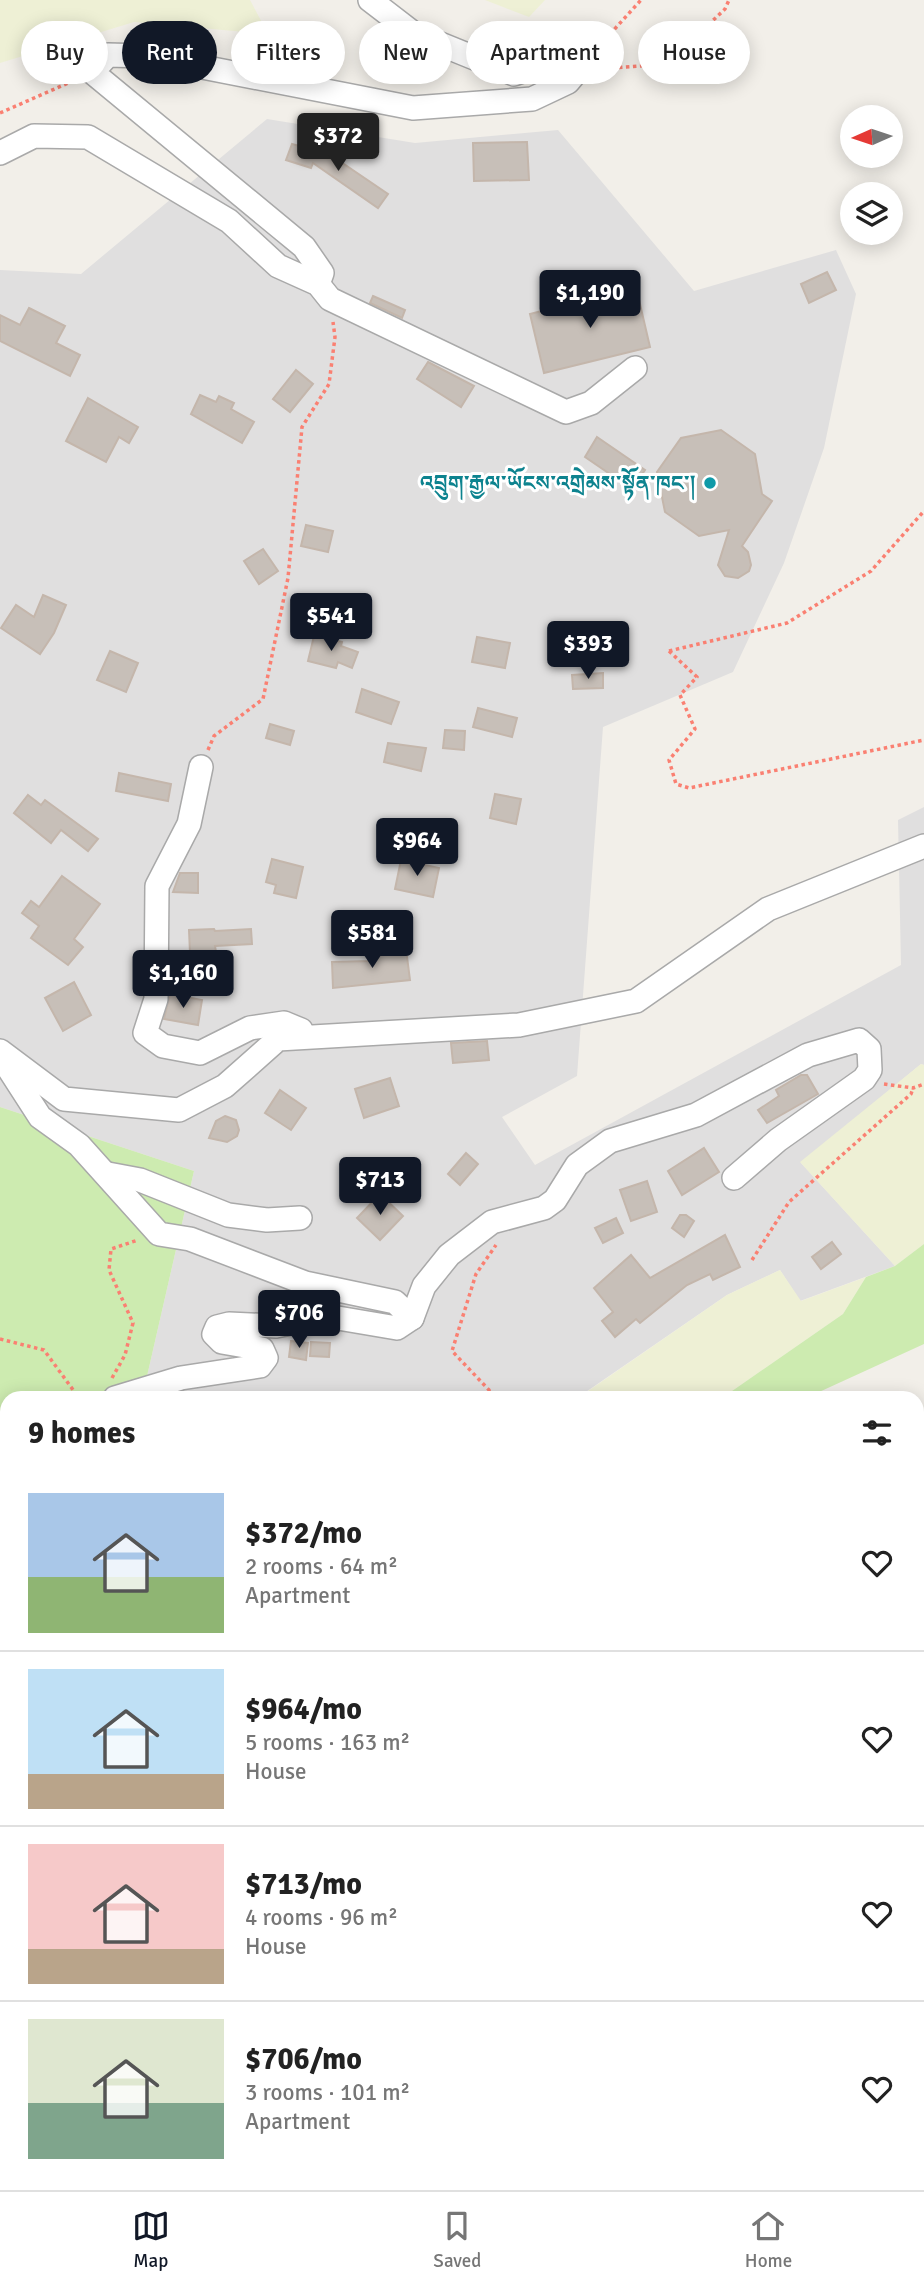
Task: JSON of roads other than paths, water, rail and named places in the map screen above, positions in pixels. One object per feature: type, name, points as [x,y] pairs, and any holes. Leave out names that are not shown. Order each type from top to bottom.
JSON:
[{"type":"street","points":[[324,292],[321,273],[304,247],[92,72],[108,55],[146,55],[413,108],[532,99],[568,82],[578,70],[569,58],[557,59],[513,74],[413,33],[370,0]]},
{"type":"street","points":[[0,153],[34,136],[88,137],[229,221],[278,266],[324,292],[566,412],[591,403],[635,368]]},
{"type":"street","points":[[201,767],[189,824],[157,886],[156,999],[145,1033],[163,1045],[200,1053],[250,1028],[284,1023],[335,1038]]},
{"type":"street","points":[[0,1053],[64,1099],[179,1110],[225,1086],[278,1040],[519,1026],[636,1000],[768,909],[924,846]]},
{"type":"street","points":[[132,1391],[181,1378],[260,1366],[266,1357],[262,1349],[222,1342],[214,1334],[217,1327],[229,1324],[276,1326],[326,1316],[397,1328],[412,1318],[424,1286],[449,1255],[492,1222],[544,1208],[555,1200],[577,1165],[610,1141],[696,1115],[808,1055],[859,1040],[869,1049],[870,1070],[864,1079],[778,1140],[734,1178]]},
{"type":"street","points":[[0,1053],[40,1117],[79,1145],[108,1174],[159,1234],[190,1239],[305,1283],[395,1302],[412,1318]]},
{"type":"street","points":[[108,1174],[139,1180],[228,1215],[267,1220],[300,1217]]},
{"type":"place","name":"འབྲུག་རྒྱལ་ཡོངས་འགྲེམས་སྟོན་ཁང་།","points":[[710,483]]}]
